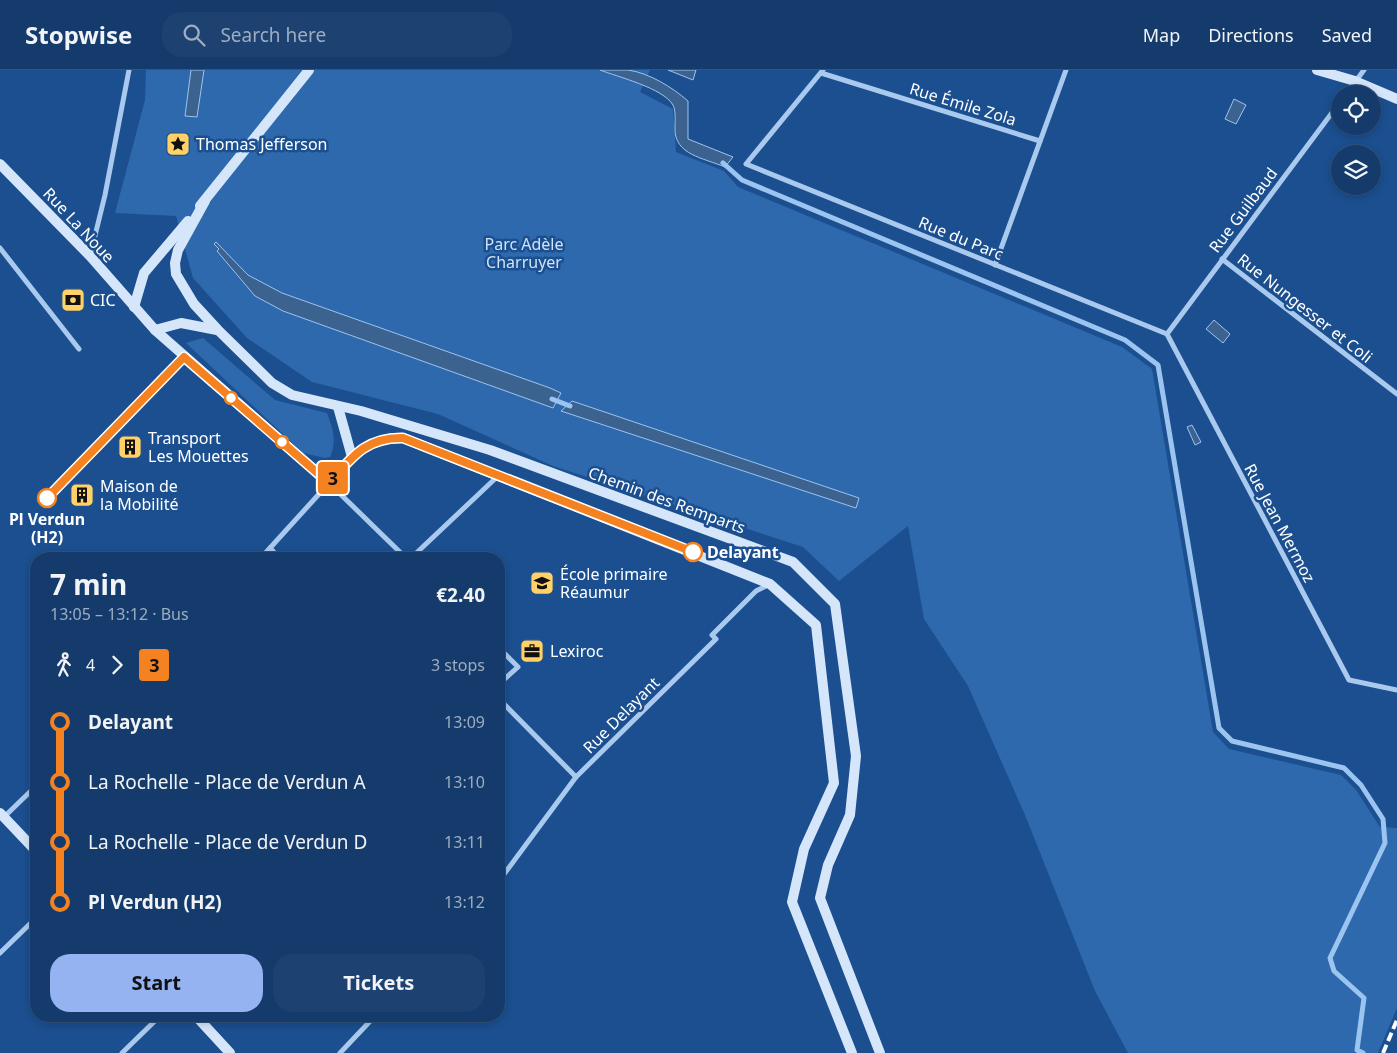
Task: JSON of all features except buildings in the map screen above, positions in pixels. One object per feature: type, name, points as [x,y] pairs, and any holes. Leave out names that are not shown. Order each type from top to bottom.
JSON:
[{"type":"main road","points":[[309,70],[144,273],[134,307],[155,330],[329,483],[352,457],[376,440],[403,438],[770,584],[816,625],[834,783],[804,849],[792,902],[852,1053]]},
{"type":"main road","points":[[1317,70],[1355,81],[1397,99]]},
{"type":"main road","name":"Rue La Noue","points":[[0,164],[90,256],[134,307]]},
{"type":"main road","name":"Chemin des Remparts","points":[[204,201],[178,250],[175,263],[176,274],[194,304],[272,383],[292,395],[361,411],[490,450],[793,562],[834,604],[856,756],[850,815],[828,865],[820,898],[880,1053]]},
{"type":"main road","points":[[155,330],[181,323],[218,330]]},
{"type":"main road","points":[[338,407],[352,457]]},
{"type":"main road","points":[[2,815],[30,845]]},
{"type":"main road","points":[[202,1022],[230,1053]]},
{"type":"street","points":[[90,256],[105,195],[129,70]]},
{"type":"street","points":[[994,265],[1066,70]]},
{"type":"street","points":[[1352,85],[1364,70]]},
{"type":"street","name":"Rue Émile Zola","points":[[822,71],[1040,141]]},
{"type":"street","name":"Rue du Parc","points":[[822,71],[746,164],[1167,334]]},
{"type":"street","name":"Rue Guilbaud","points":[[1167,334],[1331,114]]},
{"type":"street","points":[[0,248],[80,349]]},
{"type":"street","name":"Rue Nungesser et Coli","points":[[1222,259],[1397,394]]},
{"type":"street","name":"Rue Jean Mermoz","points":[[1167,334],[1349,680],[1397,690]]},
{"type":"street","points":[[416,552],[499,475]]},
{"type":"street","points":[[266,552],[329,483],[402,552]]},
{"type":"street","points":[[270,548],[274,552]]},
{"type":"street","name":"Rue Delayant","points":[[505,873],[576,777],[716,639],[712,636],[756,591],[770,584]]},
{"type":"street","points":[[505,654],[518,667],[505,679]]},
{"type":"street","points":[[505,706],[576,777]]},
{"type":"street","points":[[2,815],[30,791]]},
{"type":"street","points":[[0,953],[30,924]]},
{"type":"street","points":[[122,1053],[154,1022]]},
{"type":"street","points":[[340,1053],[369,1022]]},
{"type":"green space","name":"Parc Adèle Charruyer","points":[[146,70],[650,70],[640,92],[673,109],[676,152],[724,171],[738,187],[1122,347],[1152,369],[1213,732],[1229,749],[1341,775],[1356,790],[1380,827],[1397,828],[1397,1008],[1378,1053],[1128,1053],[1095,991],[1025,815],[968,686],[924,619],[908,526],[839,581],[803,547],[553,466],[438,414],[312,382],[247,338],[193,278],[176,216],[115,213],[145,100]]},
{"type":"green space","points":[[203,338],[275,400],[327,413],[333,435],[330,457],[325,458],[303,453],[186,343]]},
{"type":"shaded area","points":[[191,70],[204,70],[197,117],[185,116]]},
{"type":"shaded area","points":[[600,70],[628,70],[652,77],[668,86],[688,101],[688,139],[733,157],[725,167],[685,150],[679,144],[676,137],[675,110],[668,99],[650,88]]},
{"type":"shaded area","points":[[668,70],[696,70],[693,80]]},
{"type":"shaded area","points":[[1234,99],[1246,105],[1236,124],[1225,119]]},
{"type":"shaded area","points":[[216,242],[248,275],[282,293],[561,393],[553,408],[283,311],[255,296],[217,251],[219,249],[214,244]]},
{"type":"shaded area","points":[[1214,320],[1230,334],[1223,343],[1206,329]]},
{"type":"shaded area","points":[[572,401],[859,498],[856,508],[561,411]]},
{"type":"shaded area","points":[[1192,425],[1201,442],[1195,445],[1187,427]]},
{"type":"waterway","points":[[723,163],[742,180],[1125,340],[1158,365],[1219,728],[1232,741],[1344,768],[1361,785],[1383,819],[1385,843],[1330,958],[1334,971],[1364,998],[1357,1050],[1363,1053]]},
{"type":"waterway","points":[[552,399],[570,406]]},
{"type":"railway","points":[[1383,1053],[1397,1020]]},
{"type":"bus line","name":"3","points":[[47,498],[184,357],[329,483],[352,457],[376,440],[403,438],[693,552]]},
{"type":"place","name":"Thomas Jefferson","points":[[178,144]]},
{"type":"place","name":"CIC","points":[[73,300]]},
{"type":"place","name":"Transport Les Mouettes","points":[[130,447]]},
{"type":"place","name":"Maison de la Mobilité","points":[[82,495]]},
{"type":"place","name":"Pl Verdun (H2)","points":[[47,498]]},
{"type":"place","name":"Delayant","points":[[693,552]]},
{"type":"place","name":"École primaire Réaumur","points":[[542,583]]},
{"type":"place","name":"Lexiroc","points":[[532,651]]}]
